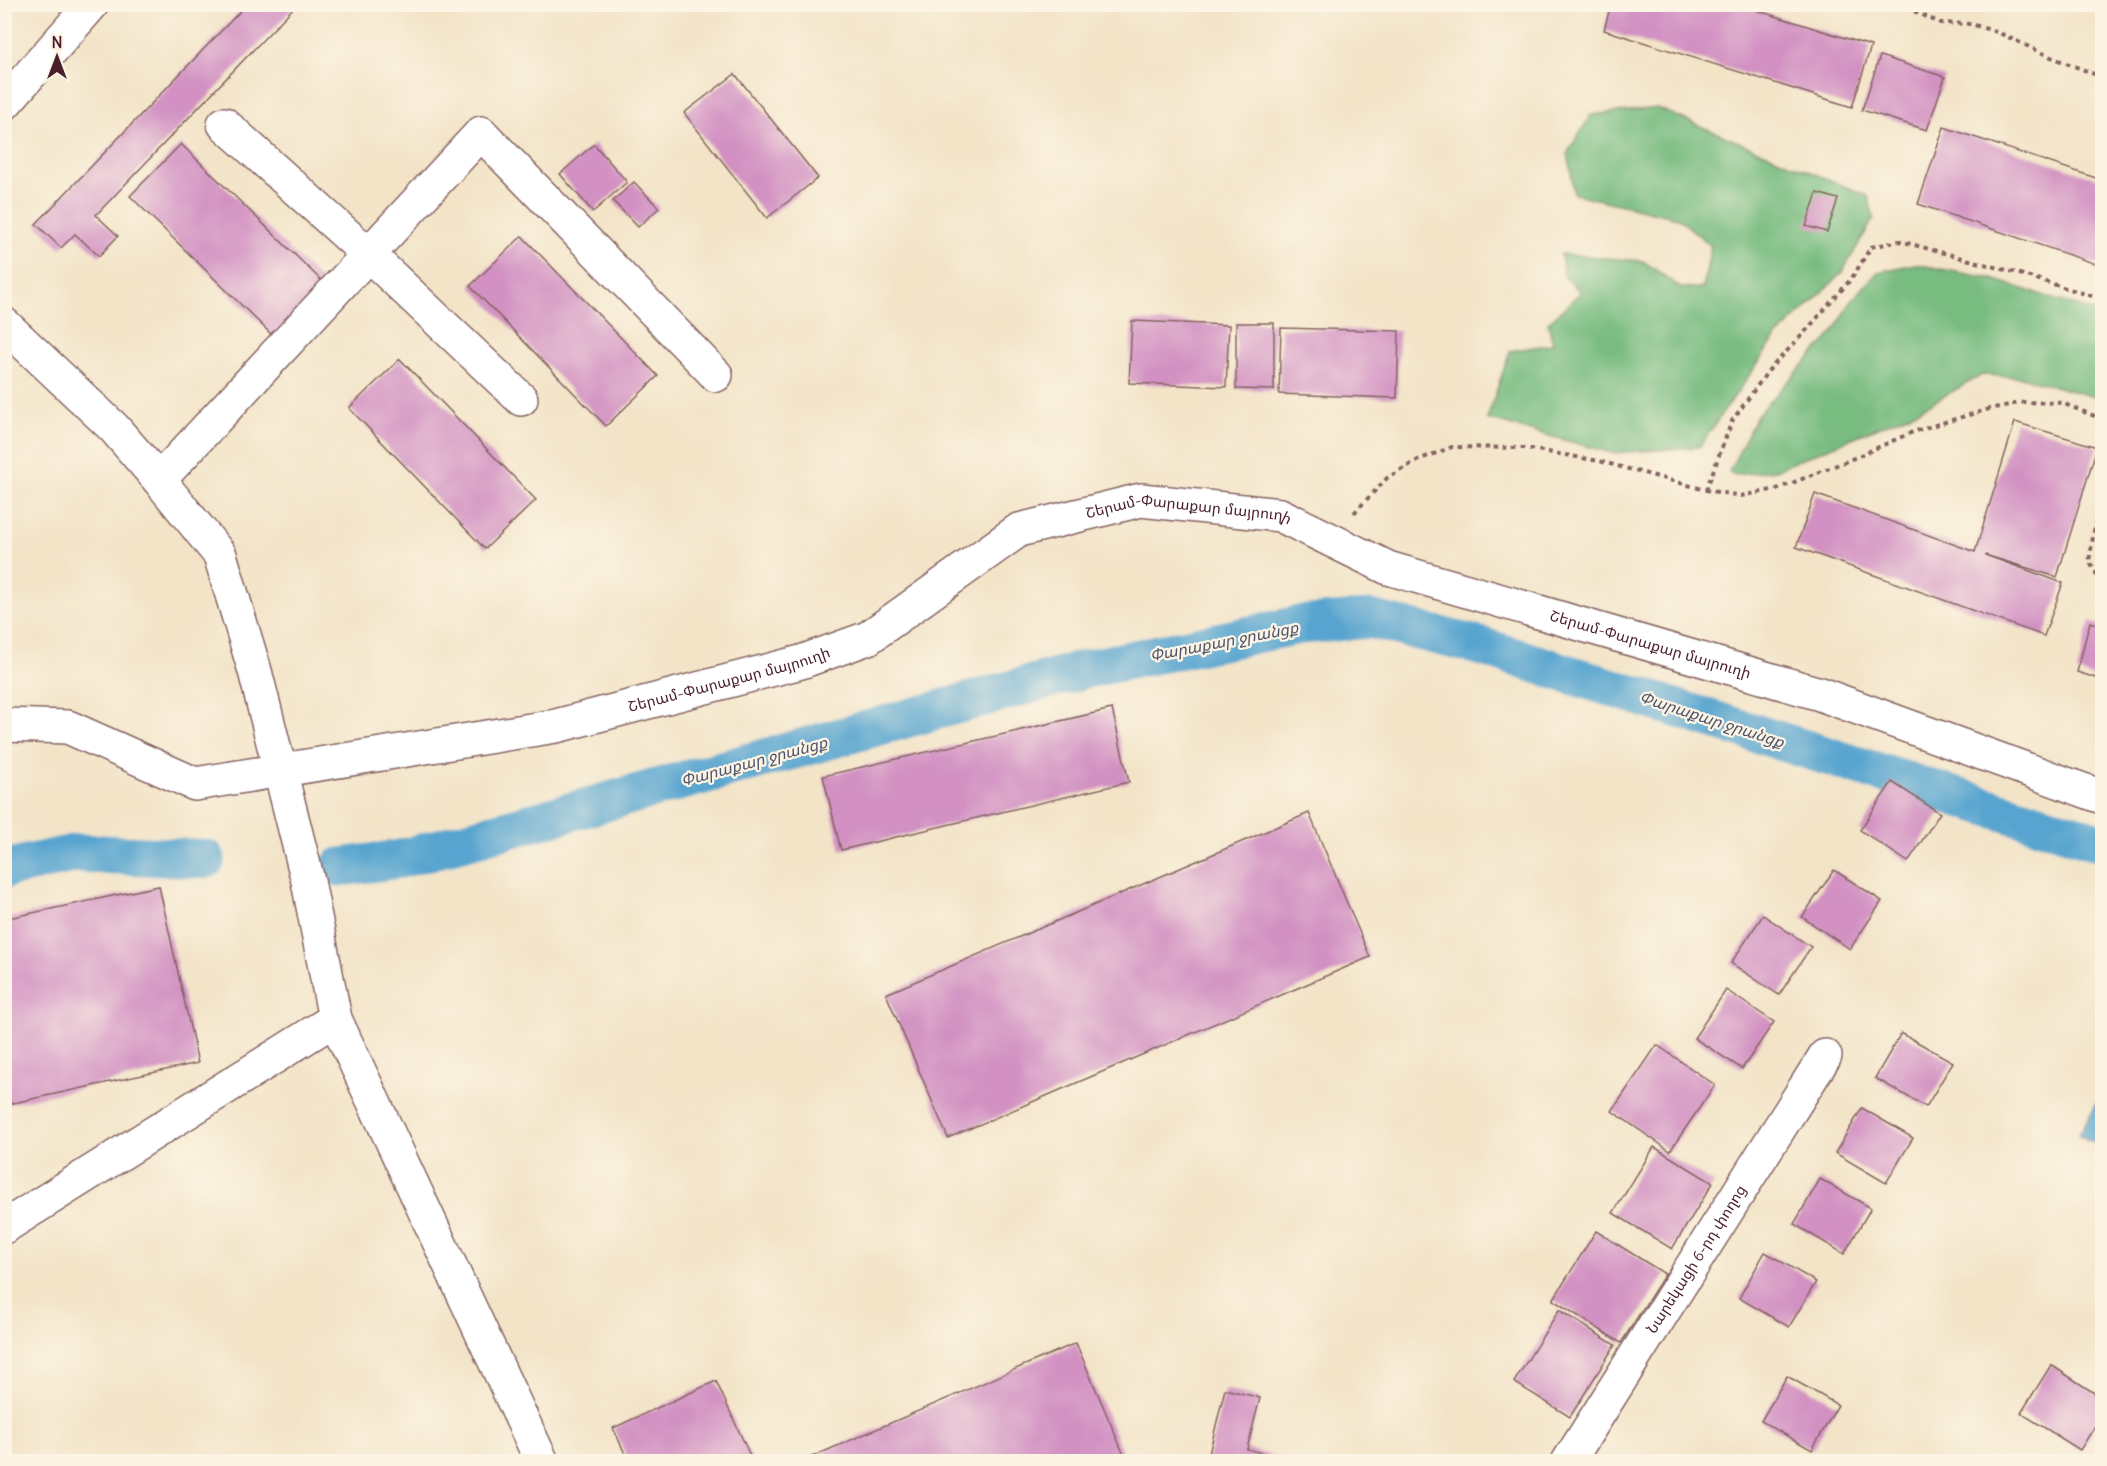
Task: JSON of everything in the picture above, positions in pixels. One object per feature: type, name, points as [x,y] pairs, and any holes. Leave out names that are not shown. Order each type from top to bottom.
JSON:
[{"type":"street","points":[[4,104],[92,4]]},
{"type":"street","points":[[224,124],[368,254],[521,399]]},
{"type":"street","points":[[159,480],[481,133],[716,375]]},
{"type":"street","points":[[4,324],[114,428],[220,555],[255,671],[308,881],[335,1019],[542,1461]]},
{"type":"street","name":"Շերամ-Փարաքար մայրուղի","points":[[4,725],[68,727],[195,784],[556,726],[801,662],[867,638],[1019,530],[1140,500],[1280,515],[1388,568],[1820,694],[2103,797]]},
{"type":"street","points":[[4,1227],[335,1019]]},
{"type":"street","name":"Նարեկացի 6-րդ փողոց","points":[[1568,1461],[1825,1056]]},
{"type":"path","points":[[1898,4],[1940,23],[1971,24],[1997,32],[2051,57],[2103,77]]},
{"type":"path","points":[[1706,490],[1732,421],[1768,371],[1852,278],[1870,247],[1900,241],[2103,299]]},
{"type":"path","points":[[1328,539],[1387,478],[1418,460],[1452,447],[1525,448],[1599,461],[1706,490],[1741,496],[1777,489],[1915,431],[1989,409],[2024,402],[2062,403],[2097,417],[2103,422]]},
{"type":"path","points":[[2103,484],[2089,561],[2103,583]]},
{"type":"green space","points":[[1657,108],[1868,196],[1874,218],[1841,274],[1776,337],[1699,447],[1612,453],[1487,419],[1510,351],[1553,344],[1548,323],[1581,292],[1564,276],[1561,254],[1643,261],[1681,288],[1703,288],[1711,246],[1678,218],[1574,194],[1568,152],[1591,115]]},
{"type":"green space","points":[[1915,264],[1989,278],[2102,314],[2102,399],[2021,377],[1982,375],[1917,411],[1775,470],[1736,475],[1729,472],[1757,415],[1833,333],[1852,300],[1878,272]]},
{"type":"water","points":[[2102,1094],[2102,1141],[2100,1146],[2079,1135]]},
{"type":"building","points":[[247,4],[297,4],[96,215],[118,236],[99,256],[75,234],[61,248],[36,224]]},
{"type":"building","points":[[1611,4],[1737,4],[1871,46],[1852,107],[1604,30]]},
{"type":"building","points":[[1880,56],[1945,77],[1927,130],[1862,110]]},
{"type":"building","points":[[735,74],[818,178],[767,218],[684,113]]},
{"type":"building","points":[[1944,127],[2102,180],[2102,266],[1918,204]]},
{"type":"building","points":[[181,144],[324,283],[273,336],[130,196]]},
{"type":"building","points":[[594,144],[627,182],[593,212],[560,174]]},
{"type":"building","points":[[634,182],[659,208],[638,227],[613,201]]},
{"type":"building","points":[[1817,193],[1838,199],[1827,232],[1806,226]]},
{"type":"building","points":[[522,236],[658,376],[606,426],[470,286]]},
{"type":"building","points":[[1132,321],[1229,325],[1226,387],[1129,383]]},
{"type":"building","points":[[1236,323],[1274,323],[1274,390],[1236,389]]},
{"type":"building","points":[[1281,328],[1399,331],[1397,398],[1279,394]]},
{"type":"building","points":[[400,359],[536,500],[485,549],[349,408]]},
{"type":"building","points":[[2015,422],[2097,447],[2057,577],[1985,555],[2063,583],[2044,636],[1796,547],[1815,494],[1975,552]]},
{"type":"building","points":[[2090,622],[2102,626],[2102,680],[2077,672]]},
{"type":"building","points":[[1112,709],[1129,782],[841,850],[823,776]]},
{"type":"building","points":[[1892,782],[1940,813],[1908,862],[1860,830]]},
{"type":"building","points":[[1309,813],[1370,957],[948,1138],[886,994]]},
{"type":"building","points":[[1834,870],[1882,901],[1850,949],[1802,917]]},
{"type":"building","points":[[159,886],[198,1063],[4,1105],[4,919]]},
{"type":"building","points":[[1763,915],[1811,947],[1779,995],[1731,963]]},
{"type":"building","points":[[1726,990],[1774,1022],[1742,1069],[1694,1038]]},
{"type":"building","points":[[1901,1033],[1953,1062],[1926,1107],[1875,1078]]},
{"type":"building","points":[[1657,1045],[1715,1085],[1670,1151],[1612,1111]]},
{"type":"building","points":[[1862,1108],[1913,1138],[1886,1183],[1835,1153]]},
{"type":"building","points":[[1654,1147],[1713,1183],[1672,1249],[1613,1213]]},
{"type":"building","points":[[1820,1179],[1871,1208],[1844,1254],[1794,1224]]},
{"type":"building","points":[[1596,1231],[1665,1274],[1621,1343],[1553,1300]]},
{"type":"building","points":[[1765,1252],[1816,1282],[1789,1327],[1739,1298]]},
{"type":"building","points":[[1559,1310],[1615,1345],[1570,1417],[1514,1382]]},
{"type":"building","points":[[1076,1343],[1127,1462],[800,1462]]},
{"type":"building","points":[[2051,1365],[2102,1398],[2102,1415],[2080,1450],[2021,1413]]},
{"type":"building","points":[[1787,1376],[1838,1405],[1812,1450],[1761,1421]]},
{"type":"building","points":[[716,1381],[753,1462],[629,1462],[613,1428]]},
{"type":"building","points":[[1225,1389],[1260,1398],[1247,1449],[1285,1459],[1284,1462],[1207,1462]]},
{"type":"waterway","name":"Փարաքար ջրանցք","points":[[340,867],[400,859],[1086,669],[1299,625],[1370,619],[1480,646],[2102,843]]},
{"type":"waterway","name":"Փարաքար ջրանցք","points":[[4,869],[77,853],[206,859]]}]
